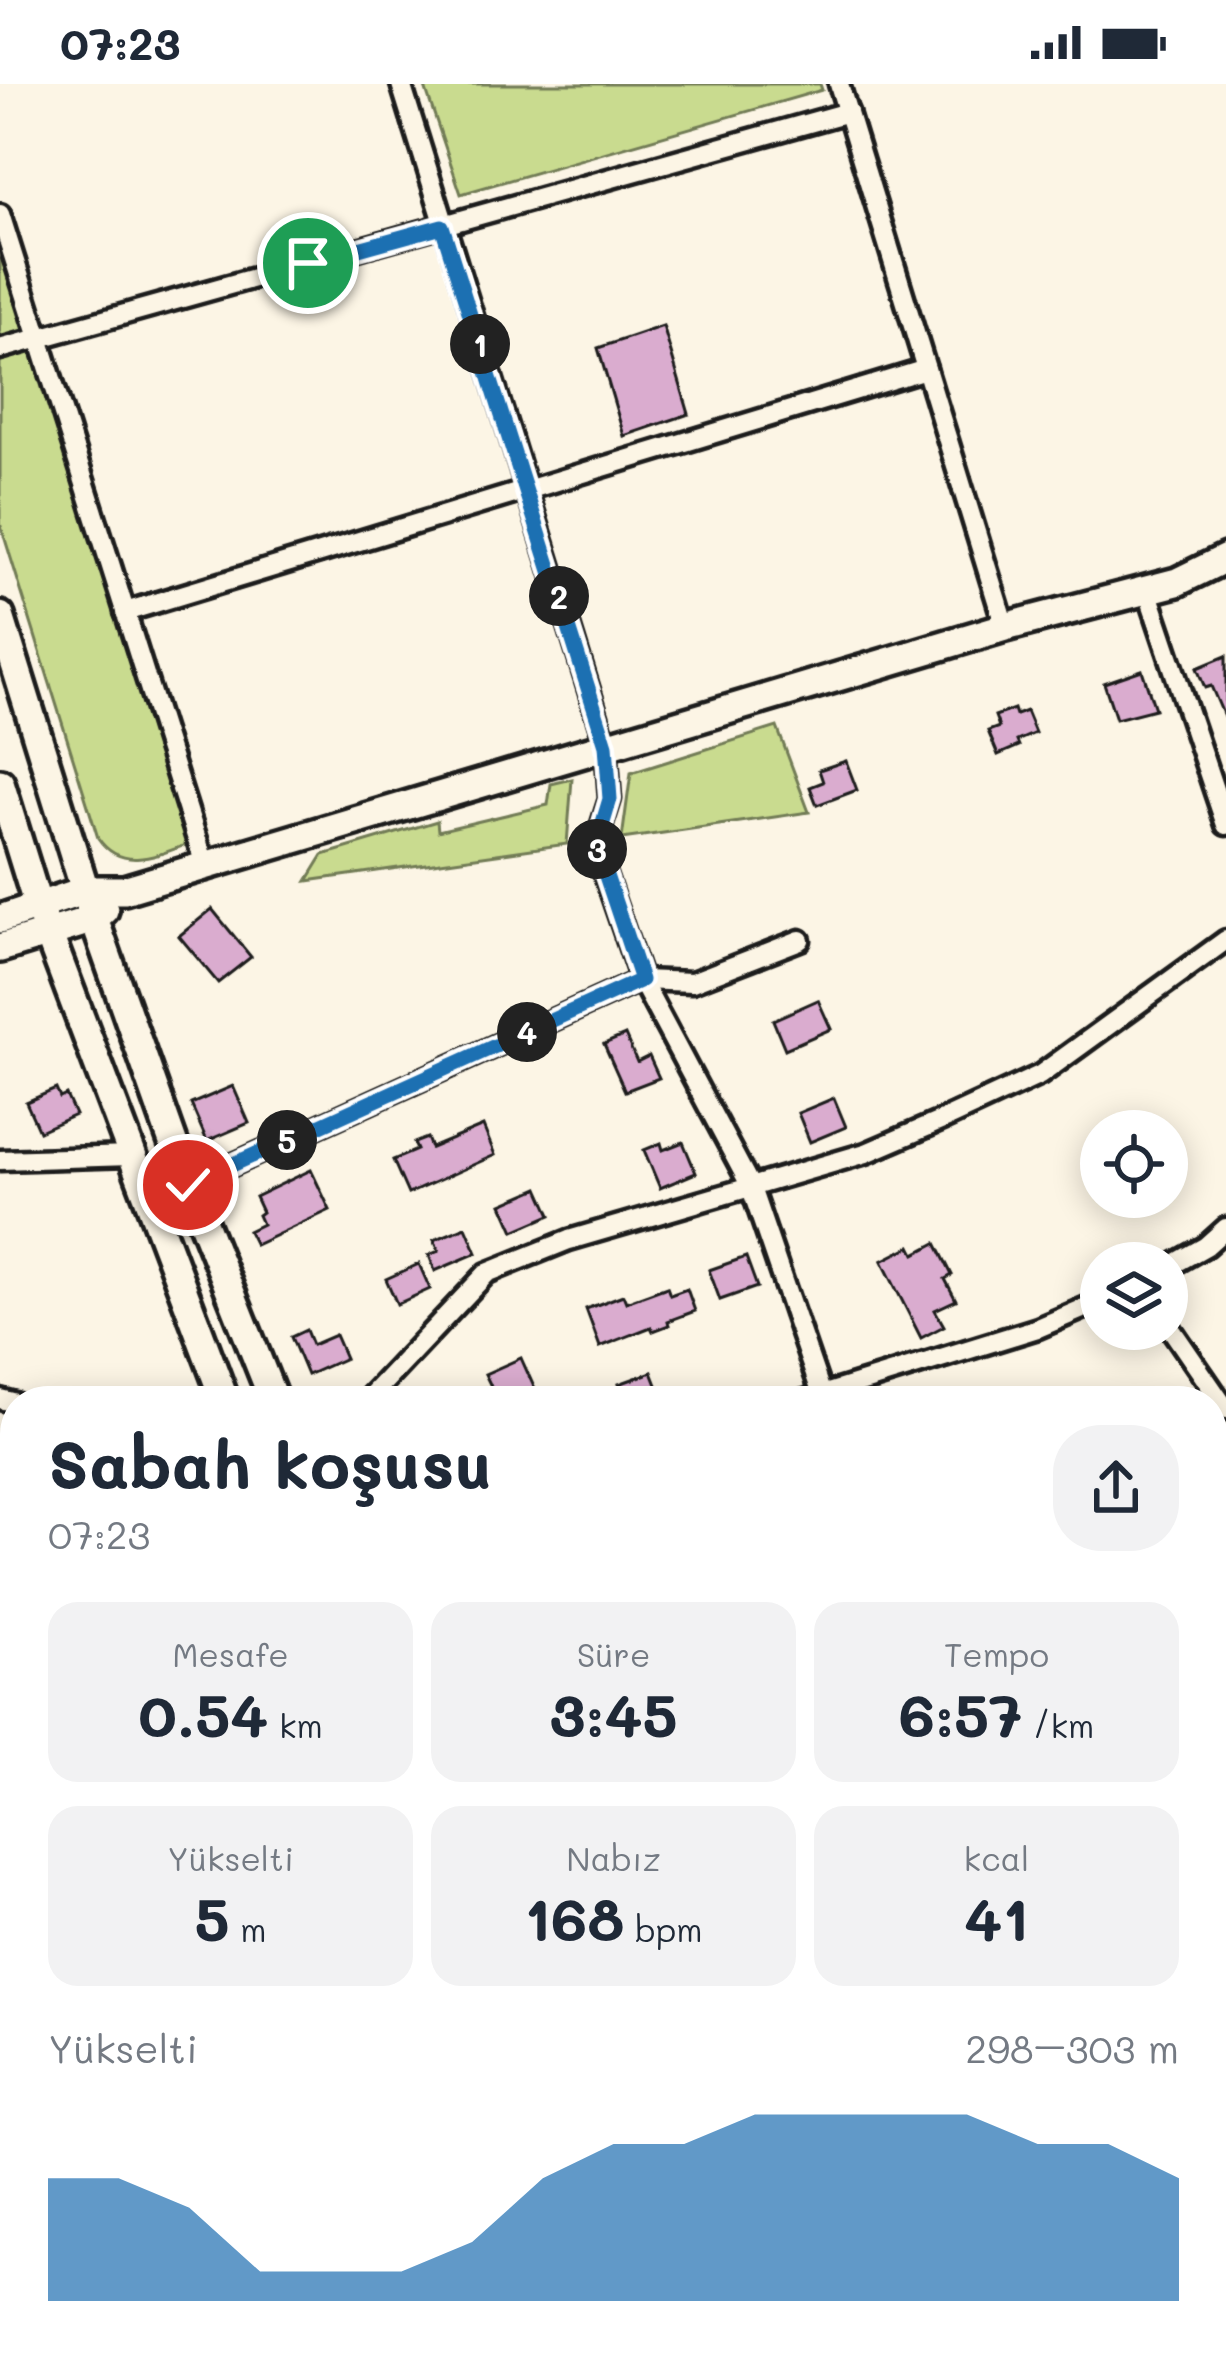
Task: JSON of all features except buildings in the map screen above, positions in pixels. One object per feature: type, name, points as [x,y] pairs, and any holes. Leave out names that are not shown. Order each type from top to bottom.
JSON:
[{"type":"street","points":[[401,84],[606,745],[610,799],[596,846],[641,980],[750,1185],[819,1386]]},
{"type":"street","points":[[839,84],[1005,627]]},
{"type":"street","points":[[0,349],[848,112]]},
{"type":"street","points":[[0,214],[205,866]]},
{"type":"street","points":[[125,612],[926,369]]},
{"type":"street","points":[[0,919],[86,890],[124,890],[1005,627],[1177,582],[1226,557]]},
{"type":"street","points":[[1147,590],[1225,816]]},
{"type":"street","points":[[0,616],[94,919],[188,1185],[268,1386]]},
{"type":"street","points":[[0,783],[38,906],[220,1386]]},
{"type":"street","points":[[0,948],[94,919],[124,890]]},
{"type":"street","points":[[188,1185],[641,980],[692,982],[800,940]]},
{"type":"street","points":[[380,1386],[487,1273],[568,1240],[866,1153],[1040,1075],[1226,940]]},
{"type":"street","points":[[0,1160],[130,1156]]},
{"type":"street","points":[[1188,1256],[1226,1228]]},
{"type":"street","points":[[851,1386],[1039,1328],[1080,1310]]},
{"type":"street","points":[[1186,1350],[1210,1386]]},
{"type":"green space","points":[[424,84],[820,84],[822,90],[461,194]]},
{"type":"green space","points":[[0,252],[188,844],[152,856],[117,855],[98,838],[0,523]]},
{"type":"green space","points":[[777,727],[809,812],[622,839],[631,773]]},
{"type":"green space","points":[[572,779],[567,844],[307,881],[323,855],[437,821],[438,831],[548,805],[551,784]]},
{"type":"route","points":[[188,1185],[641,980],[596,846],[610,799],[606,745],[442,226],[308,263]]}]
